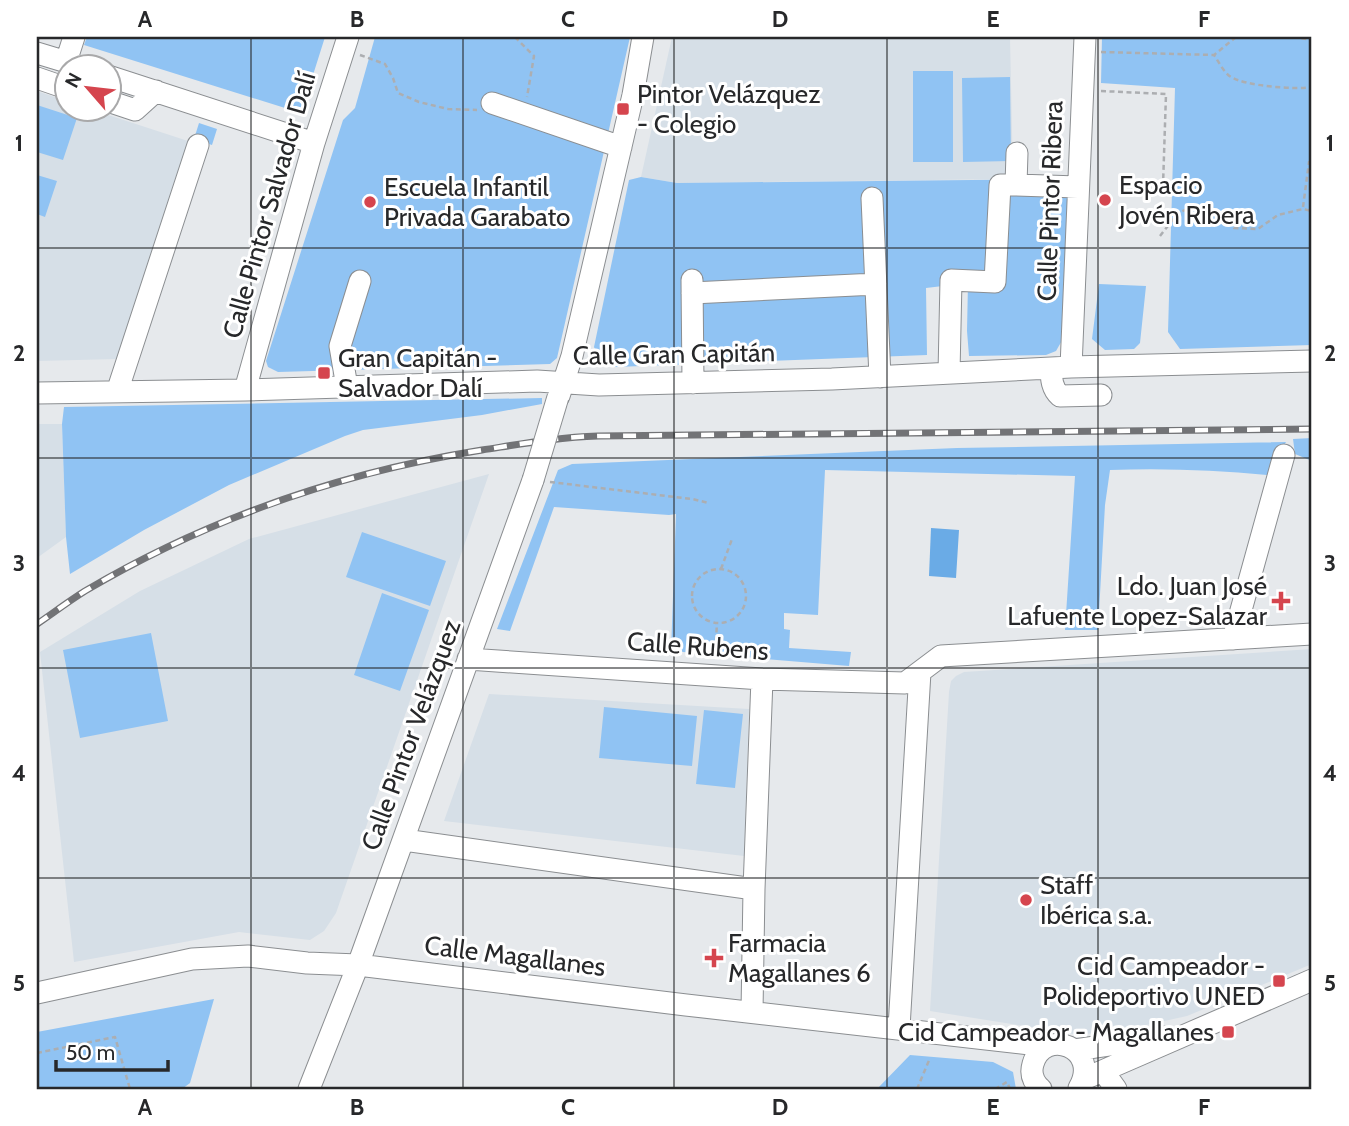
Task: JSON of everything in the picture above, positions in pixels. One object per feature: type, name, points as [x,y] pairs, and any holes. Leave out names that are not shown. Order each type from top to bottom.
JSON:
[{"type":"street","name":"Calle Pintor Velázquez","points":[[309,1089],[404,840],[533,480],[572,356],[621,147],[643,37]]},
{"type":"street","name":"Calle Pintor Salvador Dalí","points":[[245,390],[314,142],[346,43]]},
{"type":"street","name":"Calle Pintor Ribera","points":[[1061,367],[1079,187],[1084,44]]},
{"type":"street","points":[[122,80],[314,142]]},
{"type":"street","points":[[122,106],[135,110],[156,91]]},
{"type":"street","points":[[492,103],[621,147]]},
{"type":"street","points":[[117,392],[198,145]]},
{"type":"street","points":[[1016,185],[1017,153]]},
{"type":"street","points":[[949,373],[951,280],[995,282],[1000,185],[1079,187]]},
{"type":"street","points":[[872,198],[880,377]]},
{"type":"street","points":[[347,387],[340,346],[360,281]]},
{"type":"street","points":[[692,383],[692,286],[876,284]]},
{"type":"street","name":"Calle Gran Capitán","points":[[37,393],[537,381],[561,391],[599,385],[880,377],[1061,367],[1312,361]]},
{"type":"street","points":[[1061,367],[1052,380],[1055,392],[1060,396],[1101,396]]},
{"type":"street","points":[[1233,639],[1284,455]]},
{"type":"street","name":"Calle Rubens","points":[[468,659],[762,679],[905,683],[941,656],[1312,634]]},
{"type":"street","points":[[899,1028],[920,672]]},
{"type":"street","points":[[752,1012],[762,679]]},
{"type":"street","points":[[404,840],[754,889]]},
{"type":"street","name":"Calle Magallanes","points":[[37,993],[192,959],[248,956],[358,965],[988,1040],[1047,1046],[1067,1045],[1075,1050],[1190,1034]]},
{"type":"street","points":[[1088,1080],[1312,980]]},
{"type":"street","name":"Calle Magallanes","points":[[988,1040],[1036,1082]]},
{"type":"street","points":[[1036,1082],[1037,1055],[1047,1046]]},
{"type":"street","points":[[1075,1050],[1082,1058],[1088,1080]]},
{"type":"street","points":[[1088,1080],[1116,1089]]},
{"type":"path","points":[[515,37],[534,57],[524,114]]},
{"type":"path","points":[[1084,44],[1214,55],[1235,37]]},
{"type":"path","points":[[1293,37],[1312,40]]},
{"type":"path","points":[[346,43],[385,64],[397,93],[448,109],[479,110],[492,103]]},
{"type":"path","points":[[1214,55],[1230,77],[1248,83],[1301,89],[1312,87]]},
{"type":"path","points":[[1083,90],[1166,94],[1163,186]]},
{"type":"path","points":[[1303,209],[1309,162],[1312,162]]},
{"type":"path","points":[[1160,236],[1178,213],[1196,205],[1217,213],[1234,228],[1258,229],[1278,215],[1303,209],[1312,211]]},
{"type":"path","points":[[533,480],[709,503]]},
{"type":"path","points":[[721,569],[732,539]]},
{"type":"path","points":[[713,569],[730,571],[738,576],[746,593],[745,602],[735,618],[717,623],[701,617],[692,602],[698,578],[713,569]]},
{"type":"path","points":[[714,675],[717,623]]},
{"type":"path","points":[[37,1053],[116,1037],[130,1089]]},
{"type":"path","points":[[917,1089],[930,1058]]},
{"type":"path","points":[[996,1089],[1007,1082],[1010,1089]]},
{"type":"shaded area","points":[[87,37],[325,37],[301,113],[122,57],[122,52],[106,52],[84,45]]},
{"type":"shaded area","points":[[375,37],[630,37],[557,358],[550,364],[278,372],[268,367],[266,361],[343,120],[355,108]]},
{"type":"shaded area","points":[[672,37],[1010,37],[1013,179],[677,183],[641,177]]},
{"type":"shaded area","points":[[1102,37],[1312,37],[1312,345],[1180,349],[1168,332],[1175,88],[1101,83]]},
{"type":"shaded area","points":[[913,71],[953,71],[953,162],[913,162]]},
{"type":"shaded area","points":[[1010,77],[1011,161],[963,162],[962,78]]},
{"type":"shaded area","points":[[37,91],[52,96],[52,122],[122,122],[122,119],[188,141],[117,359],[37,361]]},
{"type":"shaded area","points":[[37,105],[52,110],[52,122],[76,122],[63,160],[37,152]]},
{"type":"shaded area","points":[[199,123],[217,129],[212,145],[194,139]]},
{"type":"shaded area","points":[[37,175],[57,181],[45,217],[37,214]]},
{"type":"shaded area","points":[[641,177],[677,183],[1071,179],[1064,337],[1056,351],[1046,355],[969,356],[968,283],[926,288],[927,355],[616,367],[600,361],[594,347],[629,180]]},
{"type":"shaded area","points":[[1099,284],[1146,286],[1140,343],[1134,349],[1105,350],[1092,339]]},
{"type":"shaded area","points":[[542,398],[542,404],[482,415],[363,430],[345,436],[229,485],[144,530],[70,574],[66,537],[62,424],[64,407]]},
{"type":"shaded area","points":[[37,424],[62,424],[66,537],[37,558]]},
{"type":"shaded area","points":[[1312,438],[1312,461],[1295,454],[1293,439]]},
{"type":"shaded area","points":[[1286,442],[1267,475],[1189,470],[1110,470],[1105,505],[1098,630],[1065,630],[1075,476],[825,470],[818,615],[784,613],[784,629],[790,630],[789,648],[851,652],[849,666],[671,651],[676,514],[554,507],[510,631],[497,629],[558,470],[572,464],[957,448]]},
{"type":"shaded area","points":[[489,474],[336,913],[324,931],[310,940],[239,932],[74,962],[40,652],[140,591],[249,539]]},
{"type":"shaded area","points":[[931,528],[959,530],[956,578],[929,576]]},
{"type":"shaded area","points":[[362,532],[446,561],[430,606],[346,577]]},
{"type":"shaded area","points":[[382,593],[429,610],[400,691],[354,675]]},
{"type":"shaded area","points":[[151,633],[168,721],[80,738],[63,650]]},
{"type":"shaded area","points":[[1312,649],[1312,964],[1187,1016],[1110,1033],[1074,1034],[930,1011],[949,692],[951,681],[956,676],[964,672]]},
{"type":"shaded area","points":[[489,694],[749,709],[744,856],[444,821]]},
{"type":"shaded area","points":[[604,707],[697,716],[692,766],[599,758]]},
{"type":"shaded area","points":[[704,710],[743,714],[735,788],[696,784]]},
{"type":"shaded area","points":[[214,999],[190,1083],[182,1089],[37,1089],[37,1032]]},
{"type":"shaded area","points":[[910,1055],[993,1062],[1013,1072],[1016,1089],[877,1089]]},
{"type":"railway","points":[[37,624],[85,591],[131,565],[179,542],[277,502],[378,471],[430,459],[526,443],[598,436],[1312,429]]},
{"type":"place","name":"Pintor Velázquez - Colegio","points":[[623,109]]},
{"type":"place","name":"Espacio Jovén Ribera","points":[[1105,200]]},
{"type":"place","name":"Escuela Infantil Privada Garabato","points":[[370,202]]},
{"type":"place","name":"Gran Capitán - Salvador Dalí","points":[[324,373]]},
{"type":"place","name":"Ldo. Juan José Lafuente Lopez-Salazar","points":[[1281,601]]},
{"type":"place","name":"Staff Ibérica s.a.","points":[[1026,900]]},
{"type":"place","name":"Farmacia Magallanes 6","points":[[714,958]]},
{"type":"place","name":"Cid Campeador - Polideportivo UNED","points":[[1279,981]]},
{"type":"place","name":"Cid Campeador - Magallanes","points":[[1228,1032]]}]
